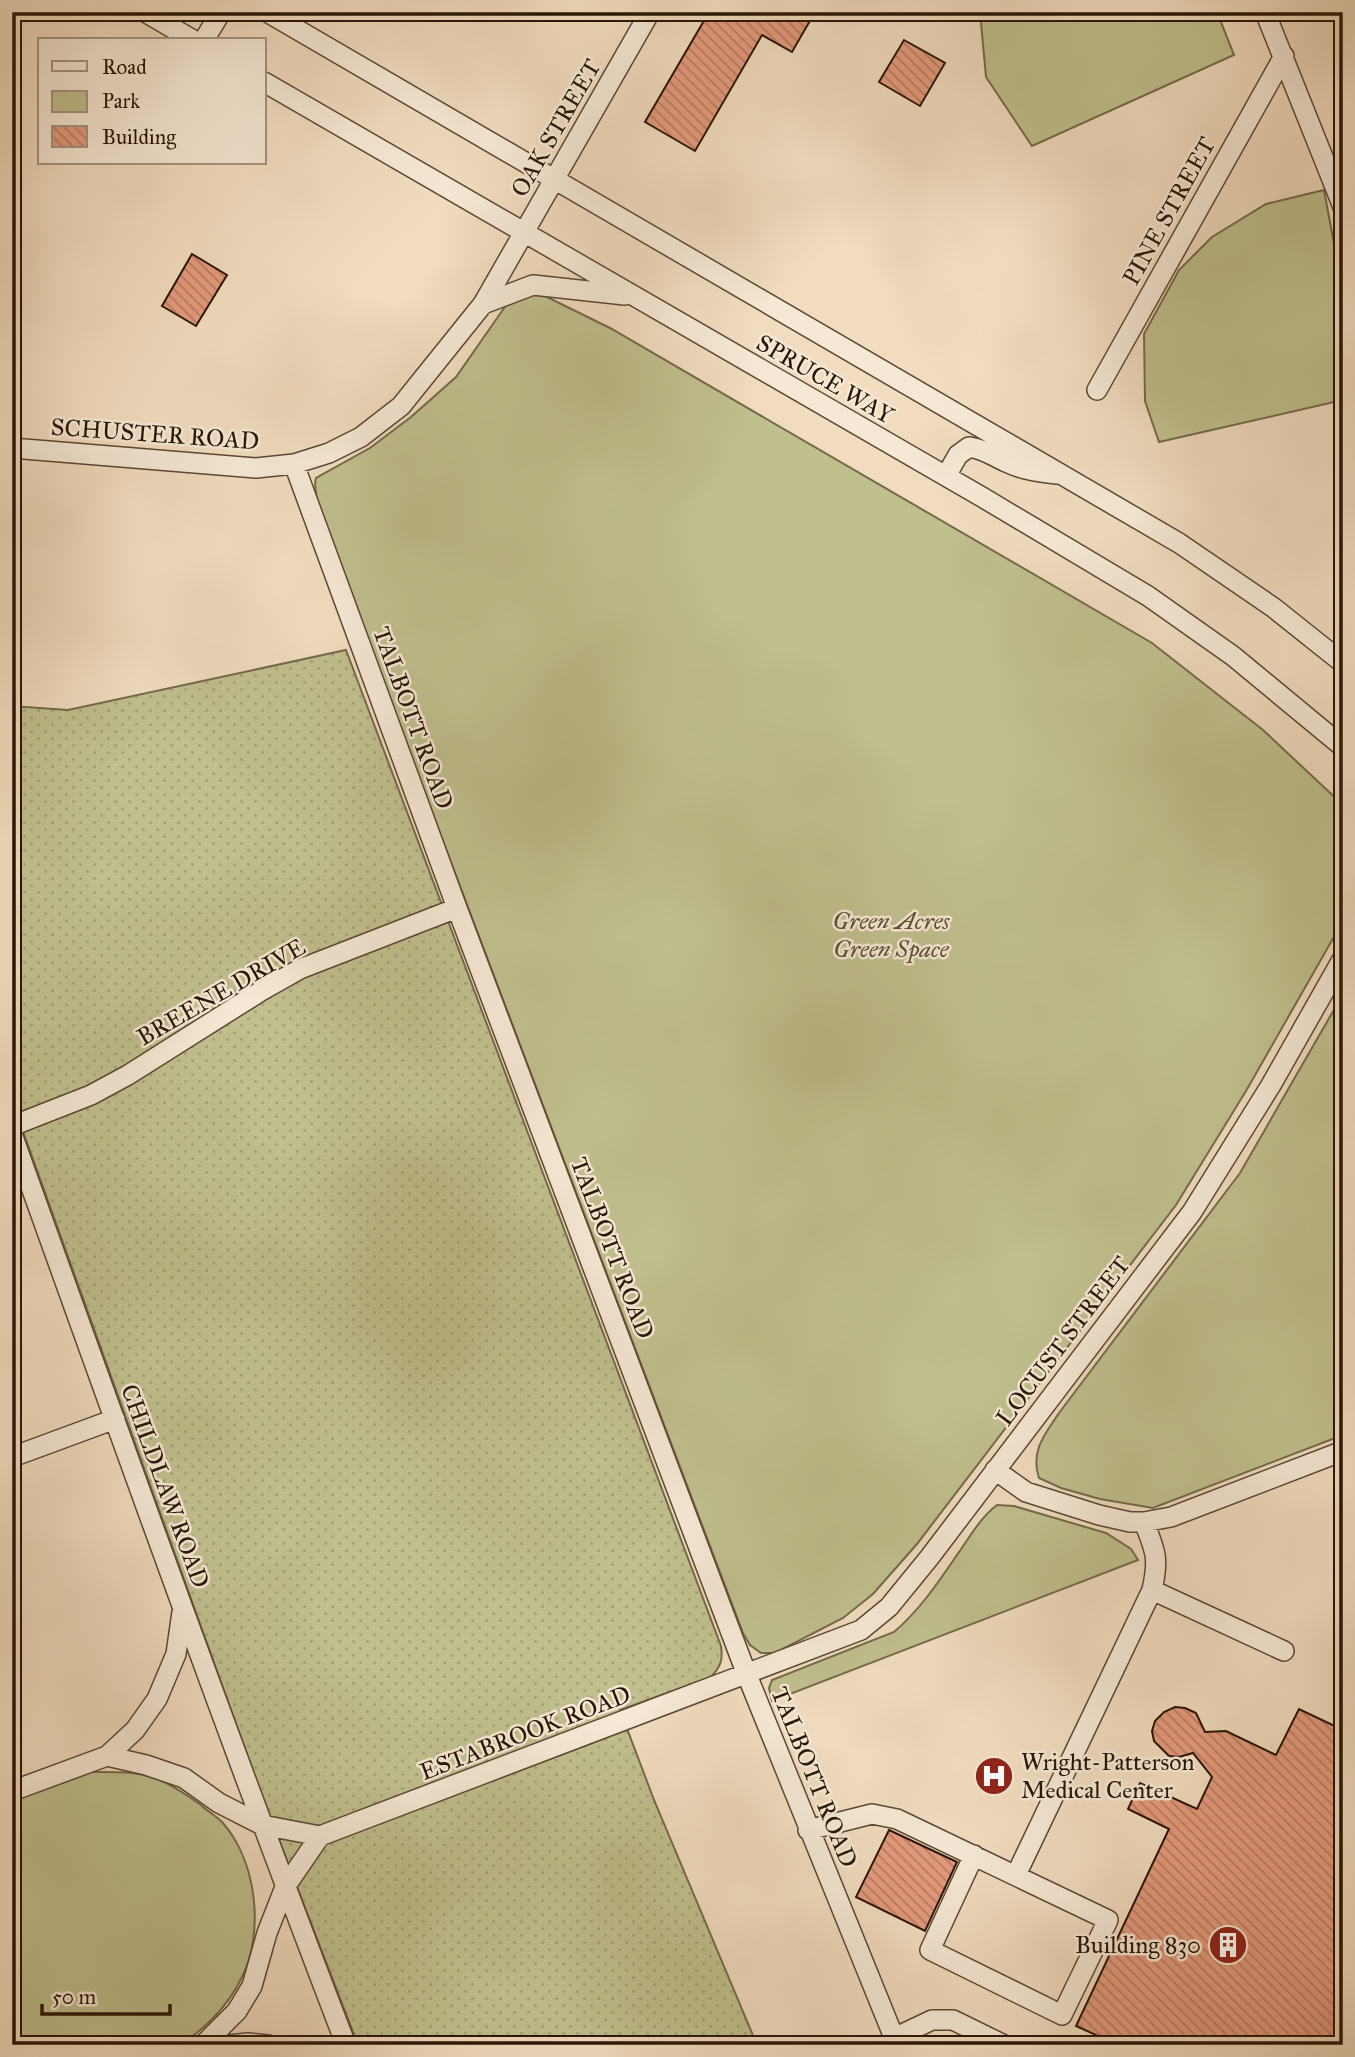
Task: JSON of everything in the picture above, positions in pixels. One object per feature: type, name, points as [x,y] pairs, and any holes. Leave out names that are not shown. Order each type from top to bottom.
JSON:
[{"type":"street","points":[[145,12],[190,38]]},
{"type":"street","points":[[205,38],[221,12]]},
{"type":"street","name":"SPRUCE WAY","points":[[267,12],[1065,475],[1220,570],[1343,663]]},
{"type":"street","name":"OAK STREET","points":[[524,233],[650,12]]},
{"type":"street","points":[[1265,12],[1343,207]]},
{"type":"street","name":"PINE STREET","points":[[1097,390],[1284,56]]},
{"type":"street","name":"SPRUCE WAY","points":[[266,83],[946,476],[1148,596],[1233,656],[1343,747]]},
{"type":"street","name":"SCHUSTER ROAD","points":[[12,448],[232,468],[294,464],[329,453],[361,437],[401,406],[483,304],[524,233]]},
{"type":"street","points":[[483,304],[533,285],[634,296]]},
{"type":"street","points":[[946,476],[957,455],[969,447],[981,449],[1029,471],[1065,475]]},
{"type":"street","name":"TALBOTT ROAD","points":[[294,464],[457,908],[747,1675],[895,2041]]},
{"type":"street","name":"BREENE DRIVE","points":[[12,1126],[91,1095],[128,1075],[300,969],[457,908]]},
{"type":"street","name":"LOCUST STREET","points":[[747,1675],[860,1630],[889,1607],[1192,1212],[1271,1085],[1343,958]]},
{"type":"street","name":"CHILDLAW ROAD","points":[[12,1134],[182,1609],[346,2045]]},
{"type":"street","points":[[12,1457],[115,1419]]},
{"type":"street","points":[[995,1470],[1026,1492],[1099,1516],[1144,1522],[1171,1517],[1343,1451]]},
{"type":"street","points":[[1016,1875],[1153,1590],[1158,1566],[1144,1522]]},
{"type":"street","points":[[1153,1590],[1284,1651]]},
{"type":"street","points":[[12,1791],[107,1756],[135,1730],[157,1699],[176,1654],[182,1609]]},
{"type":"street","name":"ESTABROOK ROAD","points":[[320,1836],[747,1675]]},
{"type":"street","points":[[107,1756],[184,1778],[219,1803],[262,1825],[320,1836],[285,1887],[267,1933],[252,1986],[237,2011],[203,2045]]},
{"type":"street","points":[[808,1830],[872,1814],[897,1819],[1108,1920],[1062,2015],[930,1950],[974,1856]]},
{"type":"street","points":[[895,2041],[932,2020],[953,2020],[978,2039],[1004,2045]]},
{"type":"street","points":[[228,2045],[268,2045]]},
{"type":"green space","points":[[980,12],[1217,12],[1234,55],[1032,146],[986,77]]},
{"type":"green space","points":[[1324,190],[1343,292],[1343,400],[1159,442],[1145,401],[1144,334],[1179,270],[1212,237],[1266,204]]},
{"type":"green space","name":"Green Acres Green Space","points":[[525,294],[543,295],[610,328],[1152,643],[1263,730],[1343,805],[1343,921],[1246,1091],[1176,1205],[917,1544],[873,1594],[843,1618],[775,1653],[761,1653],[750,1645],[743,1633],[338,564],[317,500],[316,478],[370,448],[411,417],[456,377],[509,301]]},
{"type":"green space","points":[[346,650],[721,1646],[720,1663],[711,1677],[620,1710],[654,1800],[757,2045],[358,2045],[259,1788],[16,1112],[12,1113],[12,706],[68,710]]},
{"type":"green space","points":[[1343,994],[1343,1435],[1153,1508],[1100,1499],[1061,1488],[1039,1478],[1036,1459],[1040,1443],[1049,1428],[1240,1173]]},
{"type":"green space","points":[[997,1505],[1014,1506],[1106,1533],[1131,1549],[1138,1560],[772,1701],[769,1688],[772,1680],[894,1632],[921,1604],[976,1527]]},
{"type":"green space","points":[[91,1772],[123,1772],[147,1776],[161,1780],[185,1794],[222,1822],[234,1838],[250,1877],[255,1919],[249,1961],[229,1999],[215,2016],[180,2045],[12,2045],[12,1799]]},
{"type":"building","points":[[709,12],[815,12],[792,52],[762,35],[695,151],[645,122]]},
{"type":"building","points":[[904,40],[945,63],[920,106],[879,82]]},
{"type":"building","points":[[192,254],[227,275],[196,326],[162,306]]},
{"type":"building","name":"Building 830","points":[[1175,1707],[1196,1713],[1205,1732],[1226,1731],[1276,1755],[1299,1709],[1343,1730],[1343,2045],[1118,2045],[1076,2026],[1169,1829],[1128,1809],[1140,1783],[1197,1809],[1212,1777],[1193,1753],[1179,1757],[1169,1756],[1154,1741],[1152,1731],[1155,1721],[1164,1712]]},
{"type":"building","points":[[889,1830],[957,1862],[925,1931],[856,1897]]},
{"type":"place","name":"Wright-Patterson Medical Center","points":[[994,1776]]},
{"type":"place","name":"Building 830","points":[[1228,1945]]}]
